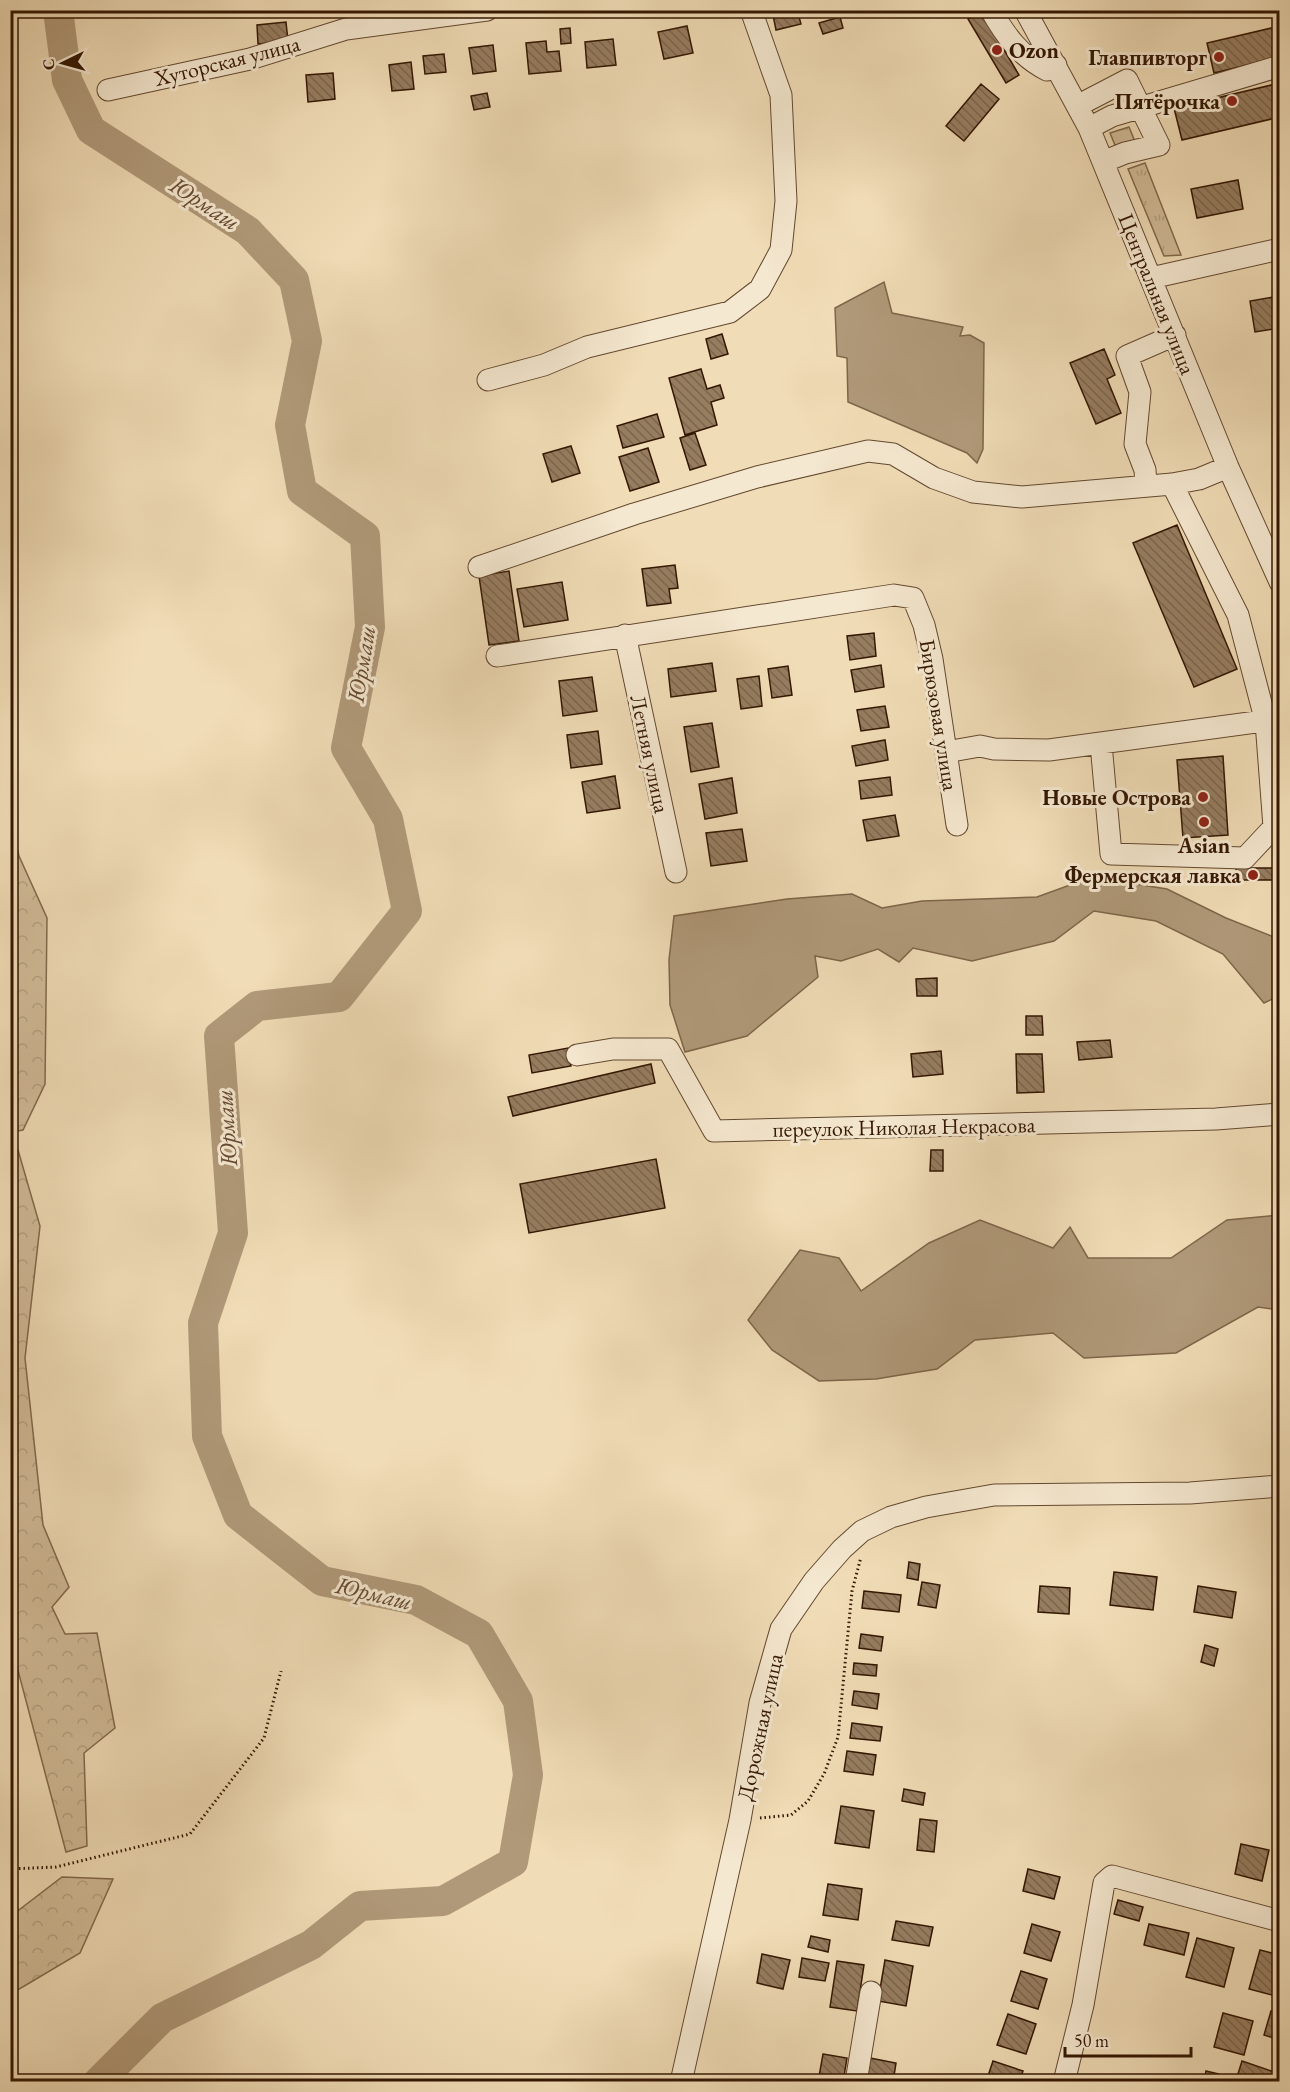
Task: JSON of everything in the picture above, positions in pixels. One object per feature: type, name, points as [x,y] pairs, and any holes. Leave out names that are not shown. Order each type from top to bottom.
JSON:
[{"type":"street","name":"Хуторская улица","points":[[108,90],[250,59],[346,29],[487,10]]},
{"type":"street","points":[[488,380],[544,365],[587,348],[730,312],[760,289],[781,250],[786,201],[781,95],[751,10]]},
{"type":"street","points":[[990,10],[1006,36],[1034,63],[1047,70],[1056,65]]},
{"type":"street","name":"Центральная улица","points":[[1025,10],[1089,128],[1228,467],[1275,559],[1280,582]]},
{"type":"street","points":[[1089,128],[1112,116],[1280,66]]},
{"type":"street","points":[[1077,106],[1127,80],[1159,145],[1125,153],[1103,162]]},
{"type":"street","points":[[1151,278],[1280,249]]},
{"type":"street","points":[[1146,486],[1145,470],[1135,444],[1140,392],[1127,356],[1174,335]]},
{"type":"street","points":[[478,567],[634,514],[746,481],[868,451],[893,454],[934,477],[973,492],[1022,497],[1172,484],[1199,479],[1228,467]]},
{"type":"street","points":[[1101,744],[1111,854],[1245,858],[1274,827],[1273,720],[1238,615],[1172,484]]},
{"type":"street","name":"Бирюзовая улица","points":[[625,635],[894,595],[913,598],[924,625],[932,659],[957,825]]},
{"type":"street","points":[[497,656],[625,635]]},
{"type":"street","name":"Летняя улица","points":[[625,635],[676,872]]},
{"type":"street","points":[[946,752],[980,746],[994,750],[1049,750],[1273,720]]},
{"type":"street","name":"переулок Николая Некрасова","points":[[577,1055],[613,1049],[668,1049],[714,1131],[1216,1119],[1280,1114]]},
{"type":"street","name":"Дорожная улица","points":[[681,2082],[740,1820],[760,1703],[781,1629],[814,1581],[842,1548],[862,1531],[874,1525],[926,1507],[994,1495],[1190,1493],[1280,1486]]},
{"type":"street","points":[[1064,2082],[1083,2005],[1104,1882],[1112,1876],[1280,1921]]},
{"type":"street","points":[[856,2082],[871,1992]]},
{"type":"path","points":[[740,1820],[791,1815],[808,1801],[824,1774],[838,1737],[842,1665],[852,1591],[874,1525]]},
{"type":"path","points":[[10,1869],[56,1867],[190,1834],[264,1738],[281,1671]]},
{"type":"green space","points":[[1129,127],[1136,144],[1117,150],[1110,133]]},
{"type":"green space","points":[[1145,163],[1181,255],[1164,256],[1128,169]]},
{"type":"green space","points":[[10,819],[19,856],[47,918],[45,1084],[23,1130],[11,1132]]},
{"type":"green space","points":[[18,1150],[40,1226],[25,1358],[43,1525],[69,1587],[52,1607],[65,1634],[97,1633],[115,1728],[84,1753],[87,1846],[66,1852],[11,1644],[10,1152]]},
{"type":"green space","points":[[62,1877],[113,1879],[80,1953],[11,1994],[11,1916]]},
{"type":"shaded area","points":[[884,282],[892,313],[963,327],[960,336],[970,335],[984,343],[983,449],[977,463],[967,453],[848,402],[847,358],[837,356],[835,308]]},
{"type":"shaded area","points":[[1092,877],[1167,889],[1226,918],[1279,939],[1279,996],[1264,1003],[1223,954],[1156,921],[1094,911],[1054,941],[972,961],[913,948],[899,962],[878,949],[841,961],[815,956],[818,977],[747,1036],[685,1052],[670,1005],[669,960],[674,916],[787,899],[852,894],[882,908],[922,901],[1037,897]]},
{"type":"shaded area","points":[[1279,1215],[1279,1310],[1258,1307],[1176,1353],[1084,1358],[1053,1333],[975,1340],[937,1369],[876,1379],[819,1381],[772,1350],[748,1320],[800,1250],[839,1258],[861,1291],[929,1243],[980,1220],[1053,1248],[1070,1227],[1088,1258],[1171,1258],[1227,1220]]},
{"type":"building","points":[[772,10],[797,10],[801,24],[776,30]]},
{"type":"building","points":[[981,11],[1019,75],[1006,83],[968,19]]},
{"type":"building","points":[[840,17],[843,28],[823,34],[819,23]]},
{"type":"building","points":[[286,22],[288,41],[258,44],[257,25]]},
{"type":"building","points":[[687,26],[693,53],[664,59],[658,32]]},
{"type":"building","points":[[1280,26],[1280,57],[1214,73],[1207,43]]},
{"type":"building","points":[[570,28],[571,43],[561,44],[560,29]]},
{"type":"building","points":[[613,39],[616,65],[587,68],[585,42]]},
{"type":"building","points":[[546,41],[547,52],[559,51],[561,71],[529,74],[526,43]]},
{"type":"building","points":[[493,45],[496,71],[473,74],[469,48]]},
{"type":"building","points":[[444,54],[446,72],[425,74],[423,56]]},
{"type":"building","points":[[411,62],[414,89],[392,91],[389,65]]},
{"type":"building","points":[[333,73],[335,99],[308,102],[306,75]]},
{"type":"building","points":[[1280,83],[1280,117],[1182,140],[1174,108]]},
{"type":"building","points":[[981,84],[999,99],[964,141],[946,126]]},
{"type":"building","points":[[487,93],[490,107],[474,110],[471,96]]},
{"type":"building","points":[[1280,170],[1280,195],[1275,171]]},
{"type":"building","points":[[1238,180],[1243,209],[1197,218],[1191,189]]},
{"type":"building","points":[[1280,296],[1280,328],[1255,332],[1250,301]]},
{"type":"building","points":[[722,334],[728,354],[711,359],[706,339]]},
{"type":"building","points":[[1104,349],[1115,375],[1107,379],[1121,413],[1096,424],[1070,363]]},
{"type":"building","points":[[701,369],[707,389],[720,385],[724,398],[711,402],[717,425],[685,435],[669,378]]},
{"type":"building","points":[[1280,372],[1280,406],[1279,406],[1273,373]]},
{"type":"building","points":[[657,414],[664,437],[623,448],[617,426]]},
{"type":"building","points":[[695,433],[706,465],[690,470],[680,438]]},
{"type":"building","points":[[571,446],[580,473],[552,482],[543,454]]},
{"type":"building","points":[[648,448],[659,482],[630,491],[619,457]]},
{"type":"building","points":[[1177,525],[1237,669],[1194,687],[1133,543]]},
{"type":"building","points":[[675,565],[678,588],[669,589],[671,603],[647,606],[642,569]]},
{"type":"building","points":[[509,571],[519,641],[489,645],[479,576]]},
{"type":"building","points":[[562,582],[568,620],[524,627],[517,589]]},
{"type":"building","points":[[874,633],[876,656],[850,660],[847,636]]},
{"type":"building","points":[[712,663],[716,691],[671,697],[668,669]]},
{"type":"building","points":[[881,665],[884,687],[855,692],[851,670]]},
{"type":"building","points":[[788,666],[792,695],[772,698],[768,669]]},
{"type":"building","points":[[759,676],[762,706],[741,709],[737,679]]},
{"type":"building","points":[[592,677],[597,711],[563,716],[559,681]]},
{"type":"building","points":[[885,706],[889,727],[861,731],[857,710]]},
{"type":"building","points":[[712,723],[719,767],[691,772],[684,727]]},
{"type":"building","points":[[598,731],[602,764],[571,768],[567,735]]},
{"type":"building","points":[[885,740],[888,760],[856,766],[852,746]]},
{"type":"building","name":"Новые Острова","points":[[1223,756],[1228,835],[1183,838],[1177,760]]},
{"type":"building","points":[[615,776],[620,808],[587,813],[582,782]]},
{"type":"building","points":[[890,777],[892,795],[861,799],[859,781]]},
{"type":"building","points":[[732,778],[737,813],[705,819],[699,784]]},
{"type":"building","points":[[895,815],[899,836],[867,841],[863,820]]},
{"type":"building","points":[[742,829],[747,861],[711,866],[706,833]]},
{"type":"building","points":[[1275,855],[1280,855],[1280,880],[1236,880],[1236,868],[1275,868]]},
{"type":"building","points":[[937,978],[937,996],[917,996],[916,979]]},
{"type":"building","points":[[1026,1016],[1042,1016],[1043,1035],[1026,1035]]},
{"type":"building","points":[[1110,1040],[1112,1057],[1079,1060],[1077,1042]]},
{"type":"building","points":[[568,1048],[571,1066],[532,1073],[529,1055]]},
{"type":"building","points":[[941,1051],[943,1074],[913,1077],[911,1054]]},
{"type":"building","points":[[1016,1054],[1042,1054],[1044,1092],[1017,1093]]},
{"type":"building","points":[[651,1064],[655,1083],[513,1116],[508,1097]]},
{"type":"building","points":[[931,1150],[943,1150],[943,1171],[930,1171]]},
{"type":"building","points":[[656,1159],[665,1208],[529,1233],[520,1184]]},
{"type":"building","points":[[909,1562],[920,1564],[918,1580],[907,1578]]},
{"type":"building","points":[[1114,1572],[1157,1577],[1153,1610],[1110,1605]]},
{"type":"building","points":[[922,1582],[940,1585],[936,1608],[918,1605]]},
{"type":"building","points":[[1040,1586],[1070,1588],[1069,1614],[1038,1612]]},
{"type":"building","points":[[1198,1586],[1236,1592],[1232,1618],[1194,1612]]},
{"type":"building","points":[[864,1591],[901,1595],[899,1612],[862,1608]]},
{"type":"building","points":[[861,1634],[883,1637],[881,1651],[859,1648]]},
{"type":"building","points":[[1205,1645],[1218,1649],[1214,1666],[1201,1662]]},
{"type":"building","points":[[854,1663],[877,1665],[876,1676],[853,1674]]},
{"type":"building","points":[[854,1691],[879,1694],[877,1709],[852,1705]]},
{"type":"building","points":[[852,1723],[882,1727],[880,1741],[850,1738]]},
{"type":"building","points":[[847,1751],[876,1755],[873,1775],[844,1771]]},
{"type":"building","points":[[904,1789],[925,1793],[923,1805],[902,1801]]},
{"type":"building","points":[[841,1806],[874,1811],[869,1848],[835,1843]]},
{"type":"building","points":[[920,1819],[937,1821],[934,1852],[917,1850]]},
{"type":"building","points":[[1241,1844],[1269,1850],[1262,1881],[1235,1874]]},
{"type":"building","points":[[1028,1869],[1060,1877],[1054,1899],[1023,1891]]},
{"type":"building","points":[[828,1884],[862,1889],[858,1920],[823,1915]]},
{"type":"building","points":[[1118,1900],[1143,1907],[1139,1921],[1114,1914]]},
{"type":"building","points":[[896,1921],[933,1927],[929,1946],[892,1940]]},
{"type":"building","points":[[1032,1924],[1060,1932],[1051,1961],[1024,1953]]},
{"type":"building","points":[[1149,1924],[1189,1933],[1184,1955],[1144,1945]]},
{"type":"building","points":[[811,1936],[830,1940],[828,1952],[808,1947]]},
{"type":"building","points":[[1197,1938],[1234,1948],[1224,1987],[1186,1977]]},
{"type":"building","points":[[1260,1950],[1280,1955],[1280,1997],[1249,1989]]},
{"type":"building","points":[[762,1954],[790,1960],[783,1989],[757,1983]]},
{"type":"building","points":[[802,1958],[829,1963],[825,1981],[799,1977]]},
{"type":"building","points":[[885,1960],[913,1966],[906,2006],[878,2001]]},
{"type":"building","points":[[837,1961],[864,1965],[857,2011],[830,2007]]},
{"type":"building","points":[[1021,1971],[1047,1979],[1038,2009],[1011,2001]]},
{"type":"building","points":[[1271,2011],[1280,2014],[1280,2040],[1264,2035]]},
{"type":"building","points":[[1223,2013],[1253,2021],[1244,2055],[1214,2047]]},
{"type":"building","points":[[1008,2014],[1036,2024],[1026,2054],[997,2045]]},
{"type":"building","points":[[823,2054],[847,2058],[843,2082],[818,2082]]},
{"type":"building","points":[[870,2058],[896,2063],[893,2082],[866,2082]]},
{"type":"building","points":[[993,2061],[1023,2071],[1019,2082],[986,2082]]},
{"type":"building","points":[[1242,2061],[1277,2073],[1274,2082],[1249,2082],[1237,2077]]},
{"type":"building","points":[[1206,2071],[1219,2074],[1217,2082],[1204,2082]]},
{"type":"waterway","name":"Юрмаш","points":[[58,10],[67,80],[91,130],[248,231],[294,280],[307,341],[290,425],[302,491],[365,536],[370,627],[346,748],[388,819],[407,911],[339,997],[257,1006],[219,1036],[233,1233],[203,1323],[207,1436],[238,1515],[322,1581],[416,1600],[479,1634],[518,1701],[528,1775],[513,1862],[443,1901],[360,1906],[311,1945],[162,2018],[98,2082]]},
{"type":"place","name":"Ozon","points":[[997,50]]},
{"type":"place","name":"Главпивторг","points":[[1219,57]]},
{"type":"place","name":"Пятёрочка","points":[[1232,101]]},
{"type":"place","name":"Новые Острова","points":[[1203,797]]},
{"type":"place","name":"Asian","points":[[1204,822]]},
{"type":"place","name":"Фермерская лавка","points":[[1253,875]]}]
